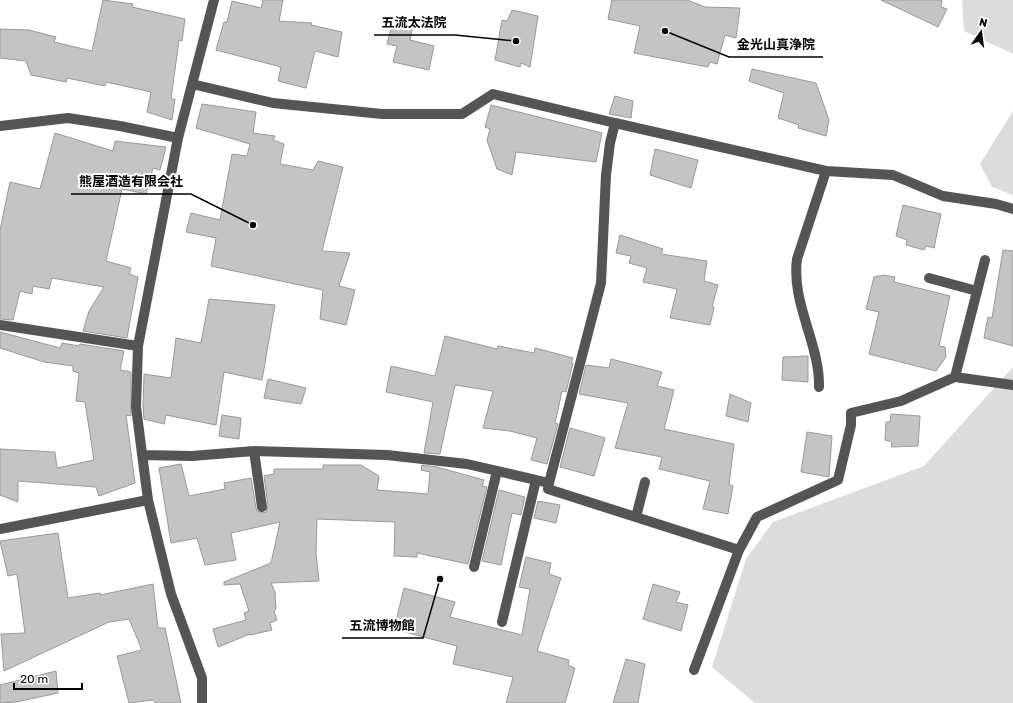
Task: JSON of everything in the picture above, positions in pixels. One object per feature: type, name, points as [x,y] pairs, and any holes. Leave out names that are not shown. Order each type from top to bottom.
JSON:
[{"type":"street","points":[[202,703],[202,678],[171,594],[148,500],[136,407],[138,346],[178,138],[214,0]]},
{"type":"street","points":[[192,84],[273,103],[382,114],[462,114],[493,94],[826,172],[893,175],[943,196],[996,204],[1013,209]]},
{"type":"street","points":[[0,126],[68,118],[120,126],[178,138]]},
{"type":"street","points":[[615,123],[610,144],[606,174],[601,282],[548,490],[739,550]]},
{"type":"street","points":[[819,387],[819,373],[798,291],[796,268],[797,259],[826,172]]},
{"type":"street","points":[[955,377],[985,260]]},
{"type":"street","points":[[929,278],[977,291]]},
{"type":"street","points":[[0,325],[138,346]]},
{"type":"street","points":[[694,670],[739,550],[757,517],[838,480],[851,425],[851,412],[901,401],[955,377],[1013,385]]},
{"type":"street","points":[[142,455],[192,456],[254,451],[387,455],[467,464],[549,483]]},
{"type":"street","points":[[254,451],[262,507]]},
{"type":"street","points":[[474,567],[497,471]]},
{"type":"street","points":[[502,622],[536,480]]},
{"type":"street","points":[[636,517],[645,482]]},
{"type":"street","points":[[0,529],[148,500]]},
{"type":"shaded area","points":[[962,0],[1013,0],[1013,54],[964,31]]},
{"type":"shaded area","points":[[1013,111],[1013,195],[992,187],[980,164]]},
{"type":"shaded area","points":[[1013,367],[1013,703],[755,703],[712,667],[746,559],[773,522],[924,466]]},
{"type":"building","points":[[103,0],[133,4],[132,7],[185,19],[182,41],[179,40],[171,99],[175,99],[172,120],[147,112],[151,92],[106,82],[105,86],[67,78],[66,82],[31,75],[26,61],[0,58],[0,29],[29,30],[56,37],[54,42],[92,51]]},
{"type":"building","points":[[263,0],[283,0],[279,21],[312,23],[311,25],[342,32],[338,57],[315,51],[306,88],[278,81],[281,67],[216,50],[224,22],[227,22],[232,1],[261,8]]},
{"type":"building","points":[[612,0],[687,0],[705,7],[740,8],[736,38],[725,35],[717,64],[710,62],[708,67],[634,53],[640,26],[608,19]]},
{"type":"building","points":[[881,0],[942,0],[941,7],[947,9],[938,27]]},
{"type":"building","points":[[512,10],[538,16],[530,67],[521,63],[520,67],[495,60],[502,20],[507,21]]},
{"type":"building","points":[[392,24],[412,29],[410,40],[434,46],[429,70],[393,62],[397,46],[387,44]]},
{"type":"building","points":[[752,69],[816,83],[829,120],[826,136],[798,128],[799,125],[778,118],[784,93],[749,81]]},
{"type":"building","points":[[615,96],[633,101],[631,118],[609,114]]},
{"type":"building","points":[[202,104],[256,112],[253,133],[275,136],[273,140],[284,144],[280,164],[313,170],[318,161],[343,167],[322,251],[350,253],[339,286],[355,290],[346,325],[320,319],[323,290],[211,266],[216,238],[186,232],[191,213],[220,220],[232,154],[247,156],[250,144],[196,128]]},
{"type":"building","points":[[491,105],[602,133],[596,162],[516,152],[512,175],[497,169],[487,140],[490,129],[485,127]]},
{"type":"building","points":[[55,133],[113,151],[115,141],[166,147],[160,170],[153,168],[146,194],[122,189],[106,261],[131,268],[129,274],[138,277],[127,338],[83,331],[89,311],[104,287],[52,278],[49,289],[33,286],[32,294],[20,291],[13,320],[0,319],[0,230],[10,182],[40,189]]},
{"type":"building","points":[[655,149],[698,160],[691,188],[650,175]]},
{"type":"building","points":[[903,205],[941,214],[934,248],[926,246],[924,250],[906,245],[907,240],[896,236]]},
{"type":"building","points":[[620,235],[663,249],[661,254],[707,261],[704,281],[718,285],[712,307],[714,307],[710,325],[670,318],[677,289],[643,282],[647,268],[629,263],[631,256],[616,253]]},
{"type":"building","points":[[1003,250],[1013,251],[1013,346],[984,338],[988,317],[992,318]]},
{"type":"building","points":[[883,275],[895,277],[894,282],[950,296],[939,346],[945,347],[946,357],[936,371],[869,354],[879,312],[866,309],[874,277]]},
{"type":"building","points":[[209,299],[275,305],[262,380],[224,372],[216,425],[166,415],[164,424],[144,419],[144,374],[171,378],[176,338],[201,343]]},
{"type":"building","points":[[0,332],[60,348],[62,343],[79,346],[80,344],[124,351],[120,370],[131,372],[131,416],[126,415],[135,483],[99,496],[96,487],[18,481],[18,502],[0,495],[0,449],[55,452],[57,468],[94,460],[85,402],[76,401],[79,373],[73,371],[73,366],[44,362],[0,348]]},
{"type":"building","points":[[445,336],[497,349],[498,346],[534,353],[535,348],[573,358],[566,392],[562,391],[555,423],[558,424],[547,464],[531,460],[537,438],[510,431],[483,428],[493,391],[455,385],[440,454],[424,453],[433,402],[386,392],[391,366],[435,376]]},
{"type":"building","points":[[808,356],[808,382],[782,380],[783,357]]},
{"type":"building","points":[[611,359],[662,372],[657,386],[674,390],[664,429],[734,444],[729,485],[733,486],[728,514],[703,509],[710,481],[659,469],[662,457],[615,448],[628,403],[579,394],[586,365],[609,368]]},
{"type":"building","points":[[268,379],[306,388],[301,404],[264,398]]},
{"type":"building","points":[[730,394],[751,403],[748,422],[726,416]]},
{"type":"building","points":[[891,414],[920,416],[918,446],[891,447],[892,442],[885,440],[886,422],[890,422]]},
{"type":"building","points":[[222,415],[241,418],[239,439],[219,436]]},
{"type":"building","points":[[570,428],[605,438],[594,476],[560,467]]},
{"type":"building","points":[[807,432],[832,436],[829,477],[801,472]]},
{"type":"building","points":[[181,464],[189,496],[225,489],[224,483],[251,478],[257,511],[263,513],[266,512],[268,506],[264,476],[274,474],[274,469],[323,469],[323,465],[361,465],[379,476],[377,490],[428,494],[430,472],[421,470],[422,465],[437,467],[484,480],[482,486],[487,487],[468,564],[417,553],[417,557],[394,556],[395,522],[317,519],[316,553],[319,581],[271,583],[275,592],[276,609],[274,611],[277,620],[270,623],[272,630],[250,634],[218,647],[213,629],[246,620],[244,613],[249,611],[240,584],[224,585],[224,582],[271,563],[280,522],[231,533],[236,560],[205,565],[197,538],[171,543],[159,468]]},
{"type":"building","points":[[499,490],[525,497],[521,515],[512,513],[501,565],[482,561]]},
{"type":"building","points":[[538,501],[560,505],[556,523],[534,518]]},
{"type":"building","points":[[58,533],[68,598],[100,593],[100,595],[153,584],[158,628],[165,628],[181,703],[155,703],[153,700],[129,703],[117,656],[142,650],[129,619],[109,622],[4,671],[1,634],[25,633],[17,574],[8,576],[0,541]]},
{"type":"building","points":[[526,557],[551,563],[549,574],[561,578],[537,651],[569,660],[568,665],[575,668],[565,703],[506,703],[513,677],[453,664],[457,646],[394,629],[404,588],[455,602],[450,617],[522,635],[530,589],[519,587]]},
{"type":"building","points":[[653,584],[680,592],[676,602],[688,605],[681,631],[643,619]]},
{"type":"building","points":[[626,659],[645,664],[638,703],[613,703]]},
{"type":"building","points":[[56,671],[58,693],[16,702],[0,703],[0,685]]},
{"type":"place","name":"金光山真浄院","points":[[665,31]]},
{"type":"place","name":"五流太法院","points":[[516,41]]},
{"type":"place","name":"熊屋酒造有限会社","points":[[253,225]]},
{"type":"place","name":"五流博物館","points":[[440,579]]}]
